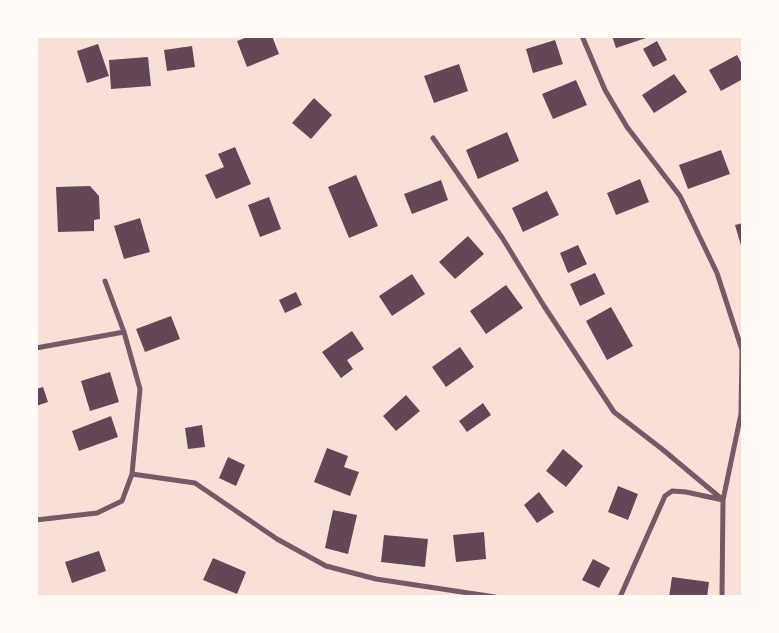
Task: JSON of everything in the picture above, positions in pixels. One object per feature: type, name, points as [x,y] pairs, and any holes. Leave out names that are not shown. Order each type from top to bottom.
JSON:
[{"type":"street","points":[[582,36],[605,90],[627,127],[680,196],[717,273],[742,350],[741,414],[723,500],[722,597]]},
{"type":"street","points":[[433,138],[503,239],[544,306],[614,412],[723,500]]},
{"type":"street","points":[[36,520],[97,512],[122,500],[132,474],[140,389],[124,332],[105,281]]},
{"type":"street","points":[[36,348],[124,332]]},
{"type":"street","points":[[132,474],[195,483],[277,539],[326,566],[376,579],[495,597]]},
{"type":"street","points":[[620,597],[666,496],[672,491],[723,500]]},
{"type":"building","points":[[250,36],[272,36],[279,54],[247,67],[237,41]]},
{"type":"building","points":[[612,36],[649,36],[649,37],[616,48]]},
{"type":"building","points":[[555,40],[563,64],[533,73],[526,49]]},
{"type":"building","points":[[657,41],[667,60],[653,67],[643,49]]},
{"type":"building","points":[[98,44],[109,76],[87,83],[77,51]]},
{"type":"building","points":[[192,46],[195,67],[167,71],[164,50]]},
{"type":"building","points":[[737,55],[743,66],[743,79],[721,91],[709,70]]},
{"type":"building","points":[[148,57],[151,86],[111,89],[109,60]]},
{"type":"building","points":[[459,64],[468,91],[434,103],[424,76]]},
{"type":"building","points":[[674,74],[687,92],[654,113],[642,95]]},
{"type":"building","points":[[576,80],[587,105],[553,119],[542,94]]},
{"type":"building","points":[[314,98],[332,115],[311,139],[292,123]]},
{"type":"building","points":[[507,132],[519,161],[478,179],[466,150]]},
{"type":"building","points":[[235,147],[251,184],[216,199],[205,175],[224,167],[218,154]]},
{"type":"building","points":[[721,150],[730,174],[688,189],[679,165]]},
{"type":"building","points":[[356,175],[378,226],[349,238],[328,187]]},
{"type":"building","points":[[640,179],[649,202],[616,215],[607,193]]},
{"type":"building","points":[[441,180],[448,200],[412,214],[404,194]]},
{"type":"building","points":[[90,186],[99,196],[100,219],[94,220],[94,231],[58,232],[56,187]]},
{"type":"building","points":[[547,191],[559,215],[523,232],[512,208]]},
{"type":"building","points":[[269,197],[281,229],[260,237],[248,205]]},
{"type":"building","points":[[140,218],[150,252],[124,259],[114,226]]},
{"type":"building","points":[[743,223],[743,249],[742,249],[735,225]]},
{"type":"building","points":[[468,236],[484,254],[455,279],[439,262]]},
{"type":"building","points":[[578,245],[587,264],[568,273],[560,253]]},
{"type":"building","points":[[595,273],[605,294],[580,306],[570,284]]},
{"type":"building","points":[[412,274],[425,294],[392,316],[379,296]]},
{"type":"building","points":[[506,285],[523,308],[486,334],[470,311]]},
{"type":"building","points":[[296,292],[302,305],[285,313],[279,300]]},
{"type":"building","points":[[611,307],[633,346],[607,360],[586,321]]},
{"type":"building","points":[[171,316],[180,339],[145,352],[136,329]]},
{"type":"building","points":[[352,331],[364,349],[347,360],[353,369],[341,378],[322,352]]},
{"type":"building","points":[[460,347],[474,367],[446,387],[432,367]]},
{"type":"building","points":[[110,372],[119,402],[90,411],[81,381]]},
{"type":"building","points":[[43,387],[48,402],[36,406],[36,389]]},
{"type":"building","points":[[406,395],[420,411],[396,431],[383,416]]},
{"type":"building","points":[[483,403],[491,415],[467,432],[459,421]]},
{"type":"building","points":[[111,416],[118,437],[79,451],[72,431]]},
{"type":"building","points":[[202,425],[205,447],[188,449],[185,428]]},
{"type":"building","points":[[327,448],[348,456],[344,467],[359,472],[350,496],[314,482]]},
{"type":"building","points":[[563,449],[583,466],[566,487],[546,471]]},
{"type":"building","points":[[228,457],[245,465],[236,486],[219,478]]},
{"type":"building","points":[[618,486],[638,494],[628,520],[608,512]]},
{"type":"building","points":[[539,492],[554,512],[537,523],[524,505]]},
{"type":"building","points":[[333,510],[357,515],[348,554],[325,548]]},
{"type":"building","points":[[484,532],[486,559],[456,562],[453,535]]},
{"type":"building","points":[[384,535],[428,539],[425,567],[381,562]]},
{"type":"building","points":[[99,551],[106,571],[72,583],[65,562]]},
{"type":"building","points":[[213,558],[246,572],[237,594],[203,580]]},
{"type":"building","points":[[593,559],[610,568],[599,588],[582,580]]},
{"type":"building","points":[[672,577],[709,582],[707,597],[669,597]]}]
